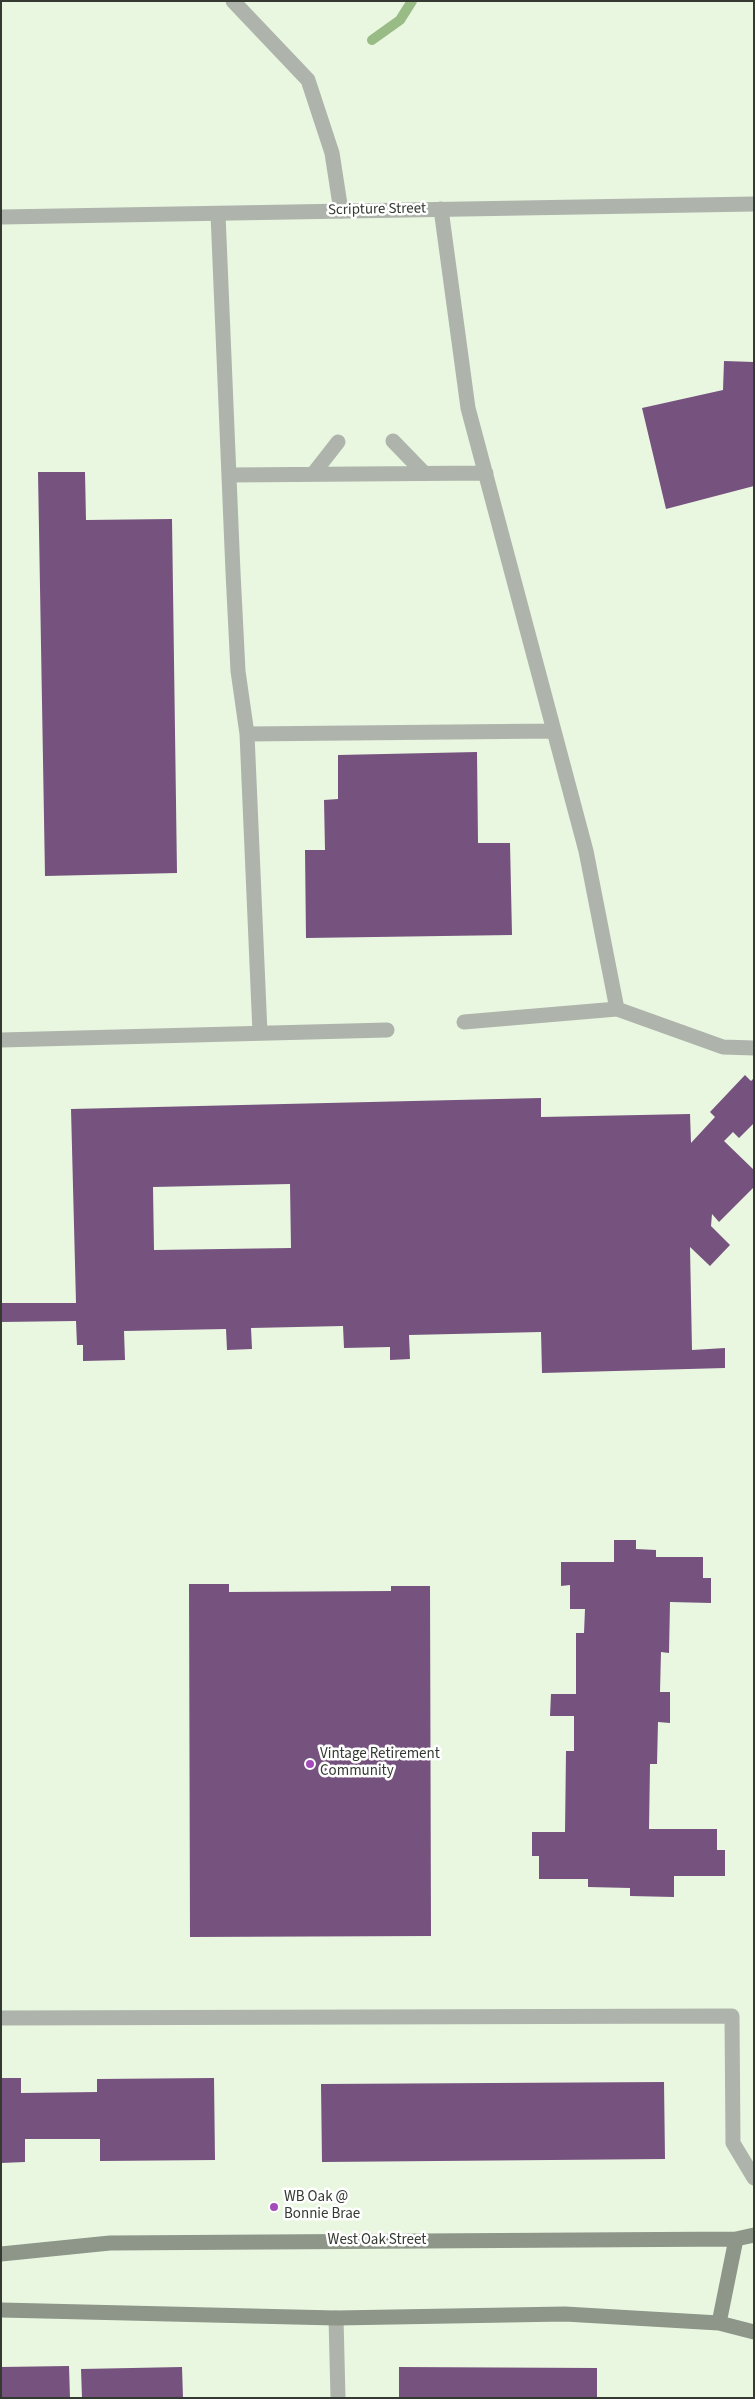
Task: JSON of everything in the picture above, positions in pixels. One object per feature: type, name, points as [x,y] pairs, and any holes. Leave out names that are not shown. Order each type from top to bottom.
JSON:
[{"type":"main road","name":"West Oak Street","points":[[1,2254],[110,2243],[736,2239],[754,2235]]},
{"type":"main road","points":[[719,2323],[736,2239]]},
{"type":"main road","points":[[1,2310],[336,2318],[565,2314],[719,2323],[754,2332]]},
{"type":"street","points":[[233,1],[308,80],[332,153],[341,211]]},
{"type":"street","name":"Scripture Street","points":[[1,217],[754,204]]},
{"type":"street","points":[[441,209],[468,408],[586,851],[617,1009]]},
{"type":"street","points":[[218,214],[238,670],[247,734],[260,1033]]},
{"type":"street","points":[[393,441],[424,472]]},
{"type":"street","points":[[313,474],[338,442]]},
{"type":"street","points":[[230,475],[486,473]]},
{"type":"street","points":[[247,734],[554,731]]},
{"type":"street","points":[[464,1022],[617,1009],[723,1047],[754,1048]]},
{"type":"street","points":[[1,1040],[387,1030]]},
{"type":"street","points":[[1,2018],[732,2016],[733,2143],[754,2178]]},
{"type":"street","points":[[336,2318],[338,2398]]},
{"type":"building","points":[[724,361],[754,362],[754,486],[666,509],[642,408],[723,390]]},
{"type":"building","points":[[38,472],[85,472],[86,520],[172,519],[177,873],[45,876]]},
{"type":"building","points":[[477,752],[478,843],[510,843],[512,935],[306,938],[305,850],[325,850],[324,800],[338,799],[338,755]]},
{"type":"building","points":[[745,1075],[751,1081],[754,1078],[754,1123],[739,1138],[733,1132],[724,1141],[754,1170],[754,1187],[719,1222],[712,1214],[711,1226],[730,1245],[710,1266],[690,1247],[692,1350],[725,1348],[725,1368],[542,1373],[541,1332],[409,1335],[410,1359],[390,1360],[390,1347],[344,1348],[343,1326],[251,1328],[252,1349],[227,1350],[226,1329],[124,1331],[125,1360],[83,1361],[83,1345],[77,1345],[76,1321],[1,1322],[1,1303],[76,1303],[71,1109],[541,1098],[541,1117],[690,1114],[691,1143],[715,1117],[710,1112]],"holes":[[[290,1184],[291,1248],[154,1250],[153,1187]]]},
{"type":"building","points":[[614,1540],[636,1540],[636,1549],[656,1550],[656,1557],[703,1557],[703,1578],[711,1578],[711,1603],[670,1602],[669,1653],[661,1652],[660,1692],[670,1692],[670,1723],[658,1722],[657,1764],[650,1764],[649,1829],[717,1829],[717,1850],[725,1850],[725,1876],[674,1876],[674,1897],[630,1896],[630,1888],[588,1887],[588,1879],[539,1879],[539,1856],[532,1856],[532,1832],[565,1832],[566,1751],[574,1751],[574,1716],[550,1716],[551,1694],[576,1694],[576,1633],[584,1633],[585,1609],[570,1609],[570,1585],[561,1586],[561,1562],[614,1562]]},
{"type":"building","name":"Vintage Retirement Community","points":[[189,1584],[229,1584],[229,1592],[391,1591],[391,1586],[430,1586],[431,1936],[190,1937]]},
{"type":"building","points":[[1,2078],[21,2078],[21,2093],[97,2092],[97,2079],[214,2078],[215,2160],[100,2161],[100,2139],[25,2139],[25,2162],[1,2163]]},
{"type":"building","points":[[664,2082],[665,2159],[322,2162],[321,2084]]},
{"type":"building","points":[[69,2366],[70,2398],[1,2398],[1,2367]]},
{"type":"building","points":[[182,2367],[183,2398],[82,2398],[81,2369]]},
{"type":"building","points":[[399,2367],[597,2368],[597,2398],[399,2398]]},
{"type":"waterway","points":[[372,40],[400,20],[412,1]]},
{"type":"place","name":"Vintage Retirement Community","points":[[310,1764]]},
{"type":"place","name":"WB Oak @ Bonnie Brae","points":[[274,2207]]}]
